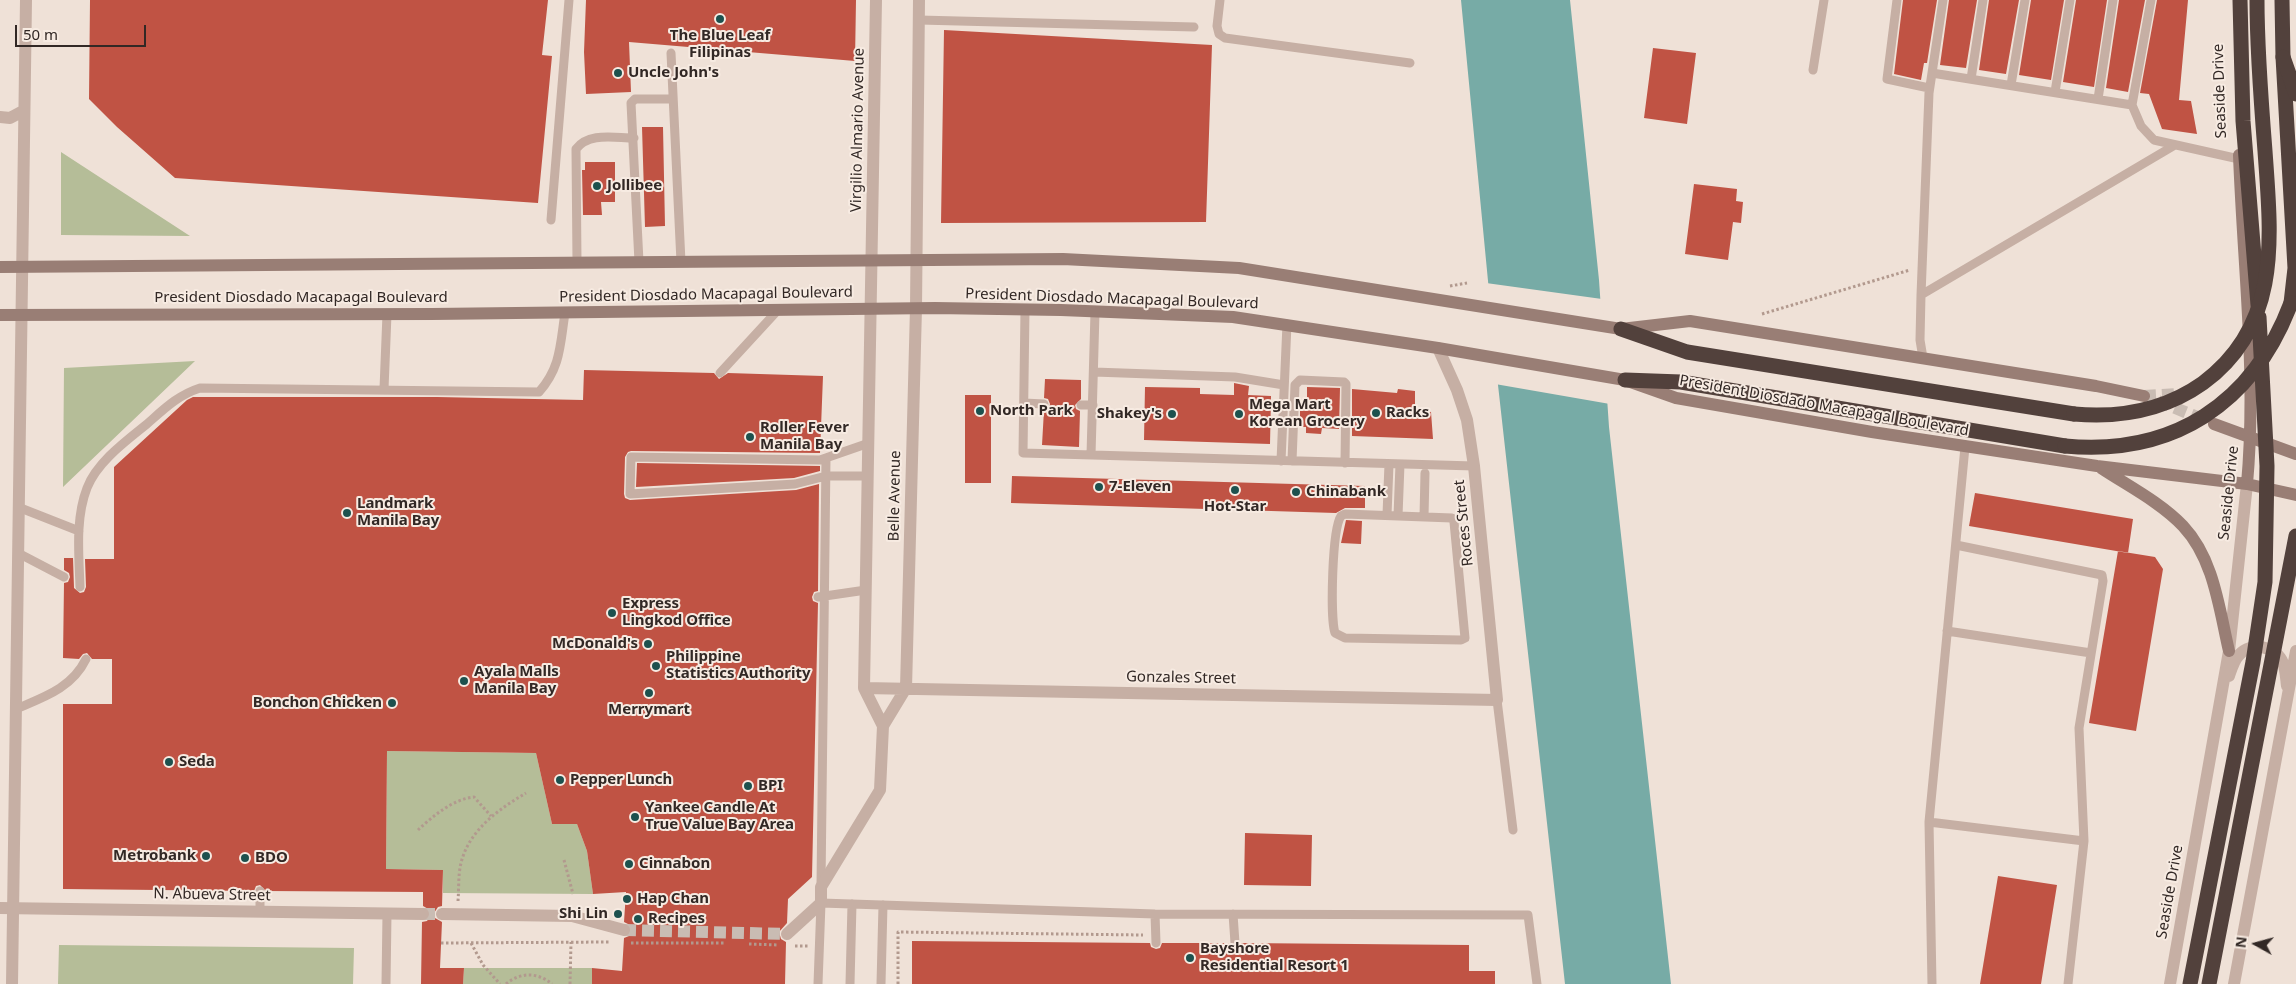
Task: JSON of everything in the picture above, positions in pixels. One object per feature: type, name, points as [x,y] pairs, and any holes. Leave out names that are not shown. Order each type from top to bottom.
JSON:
[{"type":"highway","points":[[2190,984],[2253,662],[2265,582],[2267,546],[2266,427],[2243,120],[2240,0]]},
{"type":"highway","points":[[1617,329],[1687,352],[2048,411],[2088,415],[2115,415],[2150,408],[2195,389],[2226,363],[2248,333],[2262,299],[2270,262],[2270,218],[2259,75],[2257,0]]},
{"type":"highway","points":[[1621,379],[1681,382],[2086,448],[2105,448],[2141,443],[2176,432],[2193,423],[2212,412],[2230,398],[2256,370],[2282,328],[2291,303],[2295,268],[2283,57],[2282,0]]},
{"type":"highway","points":[[2283,57],[2296,94]]},
{"type":"highway","points":[[2209,984],[2296,536]]},
{"type":"main road","name":"Seaside Drive","points":[[2233,0],[2239,159],[2249,308],[2251,439],[2247,484]]},
{"type":"main road","points":[[2287,0],[2296,187]]},
{"type":"main road","points":[[0,267],[198,264],[1063,259],[1239,268],[1617,329],[1690,321],[2144,396]]},
{"type":"main road","name":"President Diosdado Macapagal Boulevard","points":[[0,315],[564,313],[916,308],[1233,317],[1478,354],[1621,379],[1676,398],[1965,447],[2097,466],[2247,484],[2296,496]]},
{"type":"main road","points":[[2214,424],[2296,454]]},
{"type":"main road","points":[[2097,466],[2170,514],[2183,526],[2195,542],[2210,573],[2228,650]]},
{"type":"street","points":[[12,984],[26,0]]},
{"type":"street","name":"Virgilio Almario Avenue","points":[[873,260],[876,0]]},
{"type":"street","points":[[916,260],[919,0]]},
{"type":"street","points":[[0,117],[10,118],[24,112]]},
{"type":"street","name":"Belle Avenue","points":[[873,260],[864,688],[883,726]]},
{"type":"street","name":"Belle Avenue","points":[[820,904],[821,887],[880,790],[883,726],[906,688],[916,260]]},
{"type":"street","name":"Roces Street","points":[[1438,348],[1457,390],[1467,420],[1474,466],[1497,700]]},
{"type":"street","name":"Seaside Drive","points":[[2170,984],[2222,694],[2247,484]]},
{"type":"street","points":[[2222,694],[2239,655],[2248,649],[2264,647],[2272,650],[2282,662],[2289,696]]},
{"type":"street","points":[[2234,984],[2296,651]]},
{"type":"street","name":"Gonzales Street","points":[[864,688],[1497,700]]},
{"type":"street","points":[[787,934],[820,904]]},
{"type":"street","name":"N. Abueva Street","points":[[0,908],[423,914]]},
{"type":"street","points":[[442,914],[572,916],[624,930]]},
{"type":"lane","points":[[550,220],[569,0]]},
{"type":"lane","points":[[1220,0],[1218,34],[1225,38],[1410,63]]},
{"type":"lane","points":[[1813,70],[1824,0]]},
{"type":"lane","points":[[1897,0],[1887,79],[1929,88]]},
{"type":"lane","points":[[1923,358],[1920,340],[1921,295],[1929,88],[1943,0]]},
{"type":"lane","points":[[1971,79],[1983,0]]},
{"type":"lane","points":[[2011,85],[2025,0]]},
{"type":"lane","points":[[2056,92],[2070,0]]},
{"type":"lane","points":[[2098,99],[2113,0]]},
{"type":"lane","points":[[2152,0],[2132,106],[2141,126],[2150,138],[2239,159]]},
{"type":"lane","points":[[918,20],[1194,27]]},
{"type":"lane","points":[[671,52],[681,262]]},
{"type":"lane","points":[[1932,73],[2132,106]]},
{"type":"lane","points":[[639,262],[632,103],[633,100],[673,99]]},
{"type":"lane","points":[[577,262],[576,149],[581,142],[591,138],[634,138]]},
{"type":"lane","points":[[1921,295],[2175,145]]},
{"type":"lane","points":[[720,373],[778,310]]},
{"type":"lane","points":[[1025,310],[1023,453],[1474,466]]},
{"type":"lane","points":[[1091,455],[1095,312]]},
{"type":"lane","points":[[80,587],[78,531],[87,487],[100,466],[186,392],[200,388],[539,392],[554,371],[559,357],[564,313]]},
{"type":"lane","points":[[384,389],[387,314]]},
{"type":"lane","points":[[1281,461],[1287,324]]},
{"type":"lane","points":[[1094,372],[1235,377],[1284,385]]},
{"type":"lane","points":[[1292,461],[1295,385],[1300,380],[1344,382],[1346,384],[1345,463]]},
{"type":"lane","points":[[1024,403],[1044,404]]},
{"type":"lane","points":[[1080,405],[1093,405]]},
{"type":"lane","points":[[868,476],[826,476],[795,484],[630,494],[630,458],[820,460],[869,443]]},
{"type":"lane","points":[[1932,984],[1929,822],[1965,447]]},
{"type":"lane","points":[[821,887],[822,597],[826,458]]},
{"type":"lane","points":[[1387,515],[1389,464]]},
{"type":"lane","points":[[1398,516],[1400,464]]},
{"type":"lane","points":[[1424,517],[1425,473]]},
{"type":"lane","points":[[18,507],[78,531]]},
{"type":"lane","points":[[1346,514],[1398,516],[1448,518],[1454,522],[1465,638],[1461,640],[1339,637],[1333,626],[1334,553],[1338,519],[1346,514]]},
{"type":"lane","points":[[1956,544],[2102,575],[2079,728],[2084,841],[2068,984]]},
{"type":"lane","points":[[18,553],[64,577]]},
{"type":"lane","points":[[822,597],[866,590]]},
{"type":"lane","points":[[1947,631],[2091,653]]},
{"type":"lane","points":[[16,709],[56,692],[73,679],[86,659]]},
{"type":"lane","points":[[1497,700],[1513,830]]},
{"type":"lane","points":[[1929,822],[2084,841]]},
{"type":"lane","points":[[260,891],[260,911]]},
{"type":"lane","points":[[818,984],[820,904],[1156,914],[1528,915],[1537,984]]},
{"type":"lane","points":[[850,984],[852,904]]},
{"type":"lane","points":[[881,984],[882,905]]},
{"type":"lane","points":[[386,984],[387,914]]},
{"type":"lane","points":[[1156,914],[1156,939]]},
{"type":"lane","points":[[1233,914],[1235,943]]},
{"type":"path","points":[[1762,314],[1922,266]]},
{"type":"path","points":[[458,915],[461,862],[472,839],[491,816],[526,793]]},
{"type":"path","points":[[418,830],[442,811],[466,798],[474,797],[491,816]]},
{"type":"path","points":[[564,860],[572,894]]},
{"type":"path","points":[[898,984],[898,932],[1156,939]]},
{"type":"path","points":[[570,984],[571,942]]},
{"type":"path","points":[[441,943],[610,942]]},
{"type":"path","points":[[629,942],[725,944]]},
{"type":"path","points":[[471,943],[483,965],[500,984]]},
{"type":"path","points":[[506,984],[521,976],[531,975],[541,977],[552,984]]},
{"type":"green space","points":[[61,152],[190,236],[61,235]]},
{"type":"green space","points":[[195,361],[63,487],[64,368]]},
{"type":"green space","points":[[387,751],[536,753],[552,824],[577,824],[587,851],[593,894],[443,893],[443,870],[386,869]]},
{"type":"green space","points":[[59,945],[354,948],[353,984],[58,984]]},
{"type":"green space","points":[[464,968],[592,968],[592,984],[463,984]]},
{"type":"water","points":[[1461,0],[1570,0],[1599,280],[1609,427],[1671,984],[1565,984],[1498,385]]},
{"type":"pier","points":[[1486,283],[1602,299],[1610,404],[1495,384]]},
{"type":"building","points":[[90,0],[548,0],[542,55],[552,56],[538,203],[175,178],[117,127],[89,99]]},
{"type":"building","name":"The Blue Leaf Filipinas","points":[[586,0],[856,0],[855,61],[629,42],[631,92],[586,94],[584,52]]},
{"type":"building","points":[[1903,0],[1937,0],[1927,63],[1924,63],[1921,80],[1894,74]]},
{"type":"building","points":[[1949,0],[1977,0],[1966,68],[1940,65]]},
{"type":"building","points":[[1989,0],[2019,0],[2006,74],[1979,70]]},
{"type":"building","points":[[2031,0],[2064,0],[2051,80],[2019,75]]},
{"type":"building","points":[[2076,0],[2107,0],[2094,87],[2063,82]]},
{"type":"building","points":[[2119,0],[2145,0],[2128,92],[2106,88]]},
{"type":"building","points":[[2157,0],[2188,0],[2179,100],[2191,101],[2197,134],[2162,129],[2149,94],[2140,93]]},
{"type":"building","points":[[944,30],[1212,45],[1206,222],[941,223]]},
{"type":"building","points":[[1653,48],[1696,53],[1687,124],[1644,118]]},
{"type":"building","points":[[642,127],[663,127],[665,226],[645,227]]},
{"type":"building","name":"Jollibee","points":[[585,162],[615,162],[615,202],[601,202],[602,215],[583,215],[582,170],[585,170]]},
{"type":"building","points":[[1694,184],[1737,189],[1736,201],[1743,202],[1741,223],[1733,222],[1728,260],[1685,254]]},
{"type":"building","name":"Ayala Malls Manila Bay","points":[[584,370],[714,373],[719,379],[728,373],[823,376],[820,453],[631,451],[625,457],[624,494],[625,498],[630,500],[796,490],[819,484],[818,591],[814,592],[812,597],[813,601],[818,603],[812,877],[788,899],[787,923],[779,932],[781,939],[786,942],[785,984],[592,984],[592,968],[622,971],[624,938],[632,932],[630,925],[624,922],[626,892],[593,894],[587,851],[577,824],[552,824],[536,753],[387,751],[386,869],[443,870],[442,906],[438,907],[434,913],[435,918],[442,922],[440,968],[464,968],[463,984],[421,984],[422,922],[427,921],[431,915],[430,910],[423,906],[423,892],[266,891],[260,885],[256,886],[254,891],[63,889],[63,704],[112,704],[112,659],[92,659],[87,653],[83,654],[79,659],[63,658],[64,583],[68,582],[70,577],[69,573],[64,570],[64,558],[73,558],[74,588],[80,593],[84,592],[86,587],[85,559],[114,559],[114,467],[187,400],[193,397],[437,397],[583,400]]},
{"type":"building","points":[[1045,379],[1081,380],[1081,399],[1075,405],[1076,409],[1080,411],[1079,447],[1042,445],[1044,410],[1049,408],[1050,404],[1048,399],[1044,398]]},
{"type":"building","points":[[1234,383],[1249,386],[1248,395],[1271,396],[1270,444],[1144,440],[1145,387],[1200,388],[1200,394],[1234,395]]},
{"type":"building","points":[[1307,387],[1340,388],[1339,429],[1322,428],[1321,434],[1306,433],[1306,427],[1300,427],[1300,405],[1307,406]]},
{"type":"building","points":[[1352,389],[1397,393],[1398,389],[1415,391],[1415,410],[1431,412],[1433,439],[1352,436]]},
{"type":"building","points":[[965,395],[991,395],[991,483],[965,483]]},
{"type":"building","points":[[637,463],[820,466],[820,471],[794,478],[636,487]]},
{"type":"building","points":[[1012,476],[1365,486],[1365,508],[1345,508],[1336,513],[1011,503]]},
{"type":"building","points":[[1975,493],[2133,519],[2128,553],[1969,526]]},
{"type":"building","points":[[1346,520],[1362,521],[1361,544],[1341,543]]},
{"type":"building","points":[[2118,551],[2155,557],[2163,569],[2136,731],[2089,723]]},
{"type":"building","points":[[1245,833],[1312,835],[1311,886],[1244,885]]},
{"type":"building","points":[[1998,876],[2057,885],[2041,984],[1980,984]]},
{"type":"building","name":"Bayshore Residential Resort 1","points":[[912,941],[1150,943],[1151,947],[1156,949],[1160,948],[1162,943],[1229,943],[1230,947],[1235,949],[1239,948],[1241,943],[1469,945],[1469,971],[1495,971],[1495,984],[912,984]]},
{"type":"tunnel","points":[[2144,396],[2179,394]]},
{"type":"tunnel","points":[[2158,401],[2207,421]]},
{"type":"tunnel","points":[[423,914],[442,914]]},
{"type":"tunnel","points":[[624,930],[787,934]]},
{"type":"place","name":"The Blue Leaf Filipinas","points":[[720,19]]},
{"type":"place","name":"Uncle John's","points":[[618,73]]},
{"type":"place","name":"Jollibee","points":[[597,186]]},
{"type":"place","name":"North Park","points":[[980,411]]},
{"type":"place","name":"Racks","points":[[1376,413]]},
{"type":"place","name":"Shakey's","points":[[1172,414]]},
{"type":"place","name":"Mega Mart Korean Grocery","points":[[1239,414]]},
{"type":"place","name":"Roller Fever Manila Bay","points":[[750,437]]},
{"type":"place","name":"7-Eleven","points":[[1099,487]]},
{"type":"place","name":"Hot-Star","points":[[1235,490]]},
{"type":"place","name":"Chinabank","points":[[1296,492]]},
{"type":"place","name":"Landmark Manila Bay","points":[[347,513]]},
{"type":"place","name":"Express Lingkod Office","points":[[612,613]]},
{"type":"place","name":"McDonald's","points":[[648,644]]},
{"type":"place","name":"Philippine Statistics Authority","points":[[656,666]]},
{"type":"place","name":"Ayala Malls Manila Bay","points":[[464,681]]},
{"type":"place","name":"Merrymart","points":[[649,693]]},
{"type":"place","name":"Bonchon Chicken","points":[[392,703]]},
{"type":"place","name":"Seda","points":[[169,762]]},
{"type":"place","name":"Pepper Lunch","points":[[560,780]]},
{"type":"place","name":"BPI","points":[[748,786]]},
{"type":"place","name":"Yankee Candle At True Value Bay Area","points":[[635,817]]},
{"type":"place","name":"Metrobank","points":[[206,856]]},
{"type":"place","name":"BDO","points":[[245,858]]},
{"type":"place","name":"Cinnabon","points":[[629,864]]},
{"type":"place","name":"Hap Chan","points":[[627,899]]},
{"type":"place","name":"Shi Lin","points":[[618,914]]},
{"type":"place","name":"Recipes","points":[[638,919]]},
{"type":"place","name":"Bayshore Residential Resort 1","points":[[1190,958]]}]
